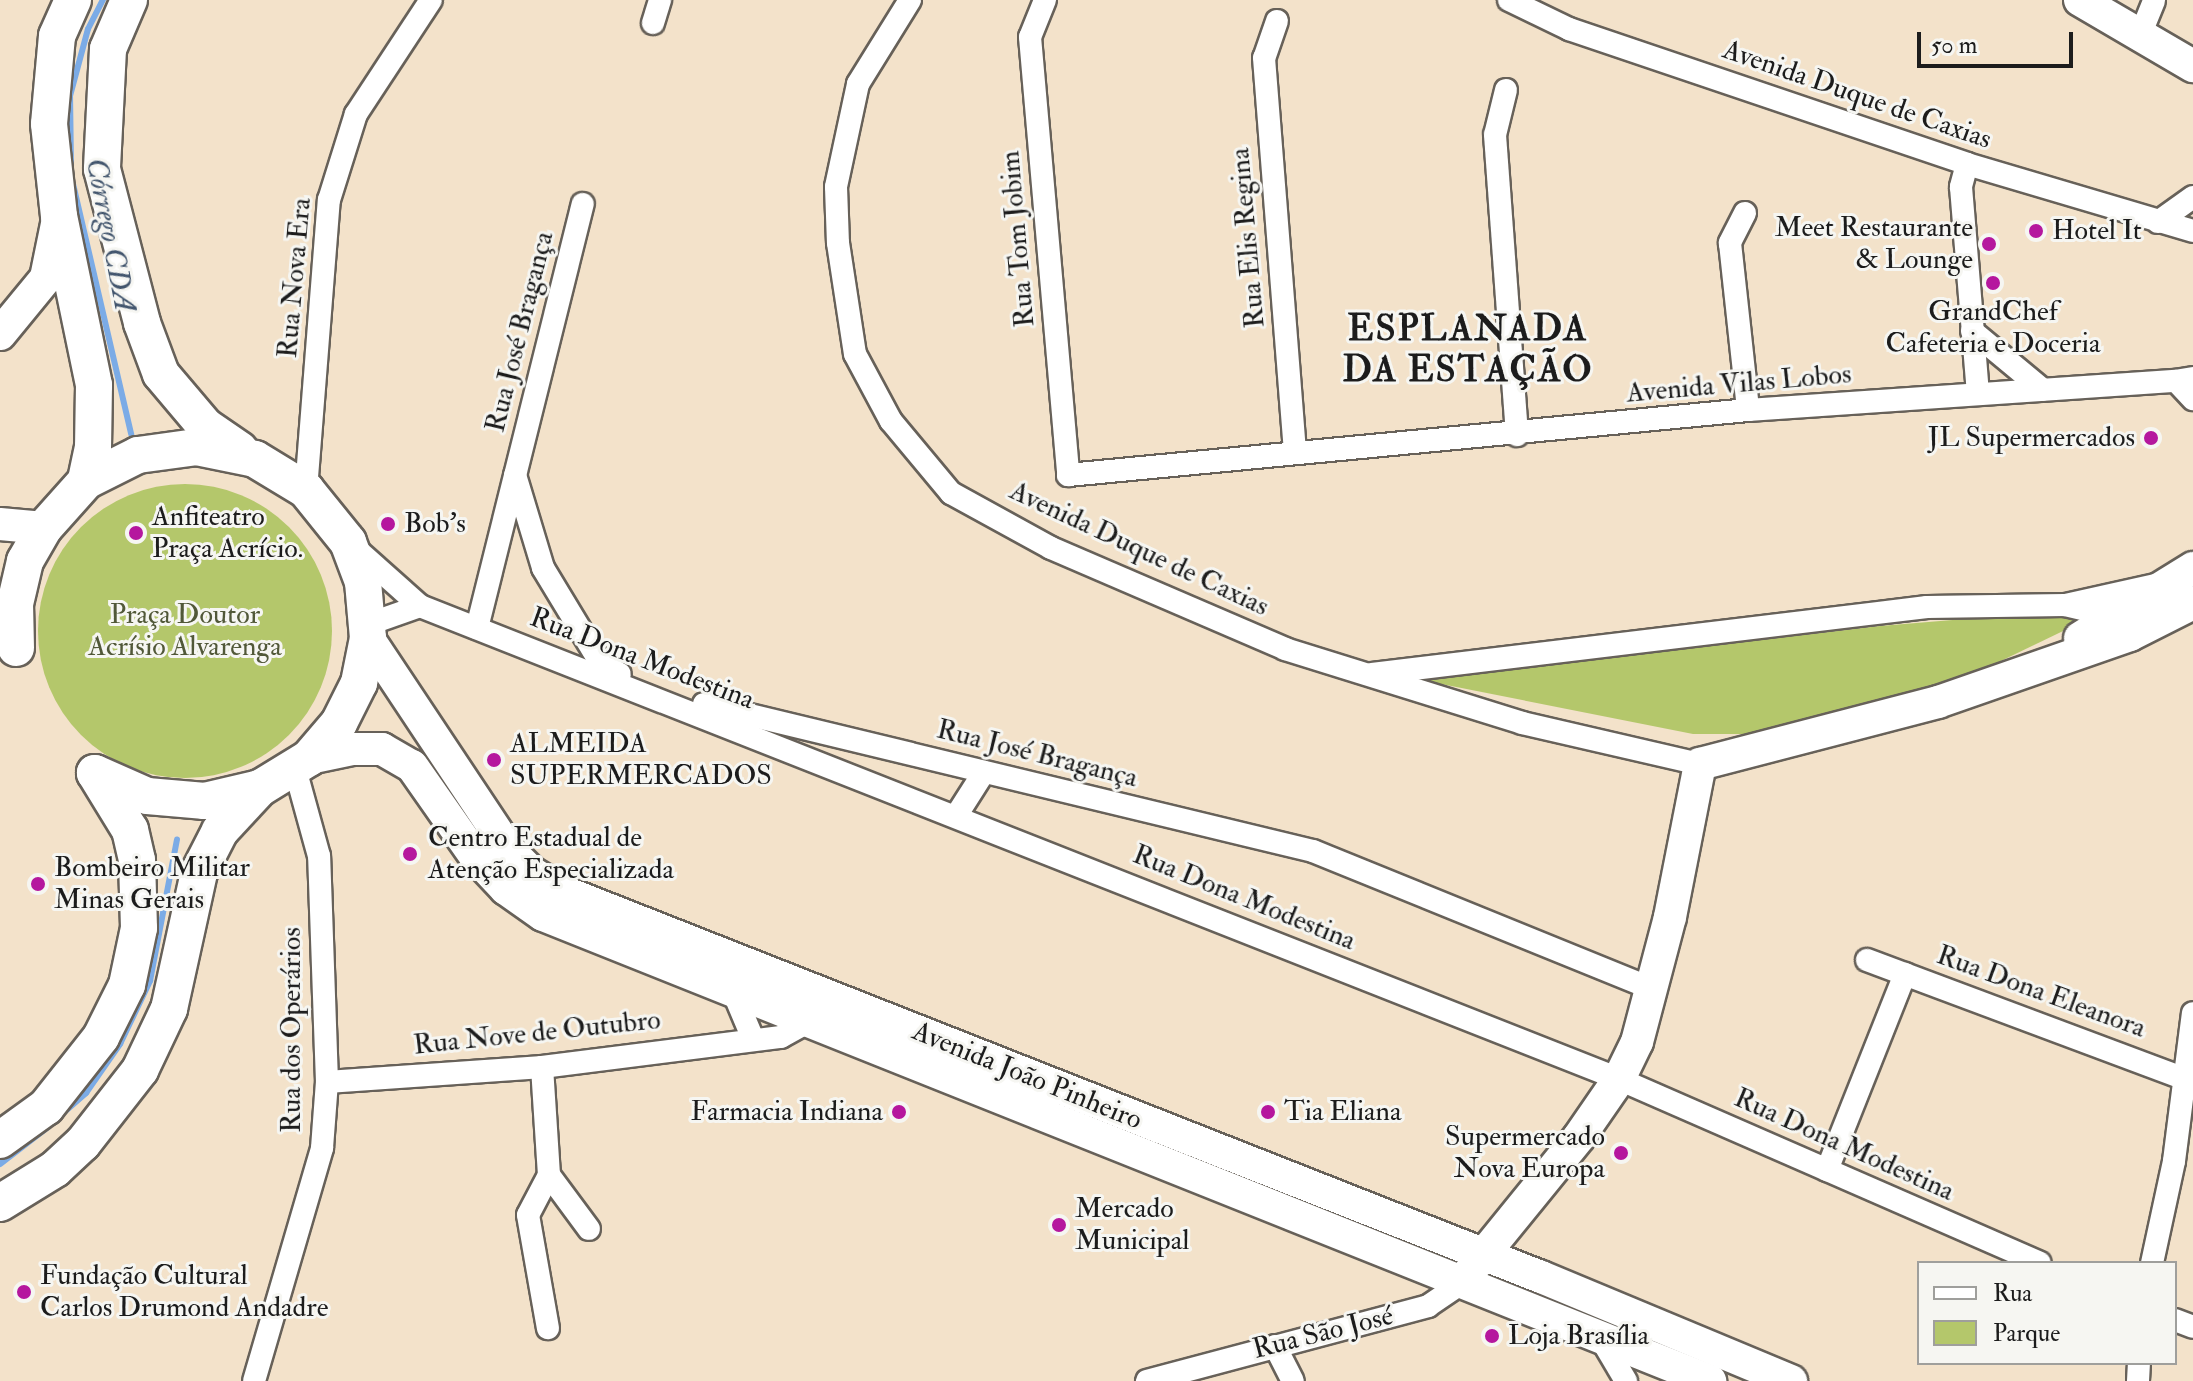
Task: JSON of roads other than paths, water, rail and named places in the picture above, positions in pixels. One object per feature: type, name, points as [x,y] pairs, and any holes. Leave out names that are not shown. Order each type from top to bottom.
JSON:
[{"type":"main road","points":[[73,0],[57,36],[49,104],[59,216],[94,385],[93,447],[86,481]]},
{"type":"main road","points":[[0,1203],[55,1169],[83,1143],[140,1070],[169,1009],[199,872],[220,831],[260,788],[302,763],[339,723],[359,683],[368,631],[363,582],[348,542],[306,490],[205,426],[161,374],[142,323],[102,169],[108,49],[129,0]]},
{"type":"main road","points":[[2080,0],[2193,66]]},
{"type":"main road","points":[[0,334],[46,278],[59,216]]},
{"type":"main road","points":[[8,650],[8,592],[44,528],[86,481],[138,455],[197,447],[255,459]]},
{"type":"main road","points":[[0,524],[44,528]]},
{"type":"main road","points":[[2123,626],[2161,584],[2193,568]]},
{"type":"main road","points":[[1700,764],[1938,702],[2033,667],[2123,626],[2193,603]]},
{"type":"main road","name":"Avenida João Pinheiro","points":[[368,631],[508,849],[532,873],[564,892],[1791,1381]]},
{"type":"main road","name":"Avenida João Pinheiro","points":[[302,763],[352,749],[382,749],[412,766],[475,856],[506,889],[543,915],[1600,1337],[1644,1369],[1710,1381]]},
{"type":"main road","name":"Rua São José","points":[[1462,1283],[1619,1079],[1637,1042],[1700,764]]},
{"type":"main road","points":[[0,1140],[46,1107],[101,1037],[127,985],[139,928],[137,860],[130,830],[95,773],[162,798],[205,801],[260,788]]},
{"type":"street","name":"Rua Nova Era","points":[[306,490],[329,200],[356,114],[431,0]]},
{"type":"street","points":[[653,23],[660,0]]},
{"type":"street","name":"Avenida Duque de Caxias","points":[[910,0],[858,84],[836,187],[843,294],[855,354],[891,421],[951,493],[1051,548],[1285,649],[1522,723],[1700,764]]},
{"type":"street","name":"Rua Tom Jobim","points":[[1045,0],[1030,37],[1068,475]]},
{"type":"street","name":"Avenida Duque de Caxias","points":[[1509,0],[1569,29],[1967,164],[2193,231]]},
{"type":"street","points":[[2141,33],[2154,0]]},
{"type":"street","name":"Rua Elis Regina","points":[[1277,21],[1264,58],[1295,452]]},
{"type":"street","points":[[1506,90],[1495,135],[1517,435]]},
{"type":"street","points":[[1967,164],[1961,187],[1978,393]]},
{"type":"street","points":[[2158,222],[2193,197]]},
{"type":"street","name":"Rua José Bragança","points":[[477,628],[583,204]]},
{"type":"street","points":[[1745,213],[1730,243],[1748,410]]},
{"type":"street","points":[[1972,331],[2043,390]]},
{"type":"street","name":"Avenida Vilas Lobos","points":[[1068,475],[1295,452],[1517,435],[1748,410],[2184,379],[2193,399]]},
{"type":"street","name":"Rua José Bragança","points":[[515,475],[543,568],[600,662],[649,693],[1313,851],[1651,988]]},
{"type":"street","name":"Rua Dona Modestina","points":[[348,542],[420,606],[649,693],[1619,1079],[2035,1261]]},
{"type":"street","name":"Avenida Duque de Caxias","points":[[1364,675],[1927,607],[2065,605],[2161,584]]},
{"type":"street","name":"Avenida Duque de Caxias","points":[[2065,605],[2123,626]]},
{"type":"street","points":[[368,631],[420,606]]},
{"type":"street","name":"Rua dos Operários","points":[[254,1381],[322,1148],[327,1082],[319,856],[302,763]]},
{"type":"street","points":[[956,816],[984,772]]},
{"type":"street","name":"Rua Dona Eleanora","points":[[1867,960],[2189,1080]]},
{"type":"street","points":[[1827,1170],[1905,974]]},
{"type":"street","points":[[732,989],[753,1039]]},
{"type":"street","points":[[2152,1261],[2189,1080],[2193,1013]]},
{"type":"street","name":"Rua Nove de Outubro","points":[[327,1082],[542,1067],[781,1037],[808,1022]]},
{"type":"street","points":[[542,1067],[549,1175],[528,1215],[548,1328]]},
{"type":"street","points":[[549,1175],[589,1229]]},
{"type":"street","name":"Rua São José","points":[[1147,1381],[1428,1306],[1462,1283]]},
{"type":"street","points":[[1600,1337],[1626,1381]]},
{"type":"street","points":[[1275,1346],[1293,1381]]},
{"type":"waterway","name":"Córrego CDA","points":[[71,165],[70,96],[88,29],[103,0]]},
{"type":"waterway","name":"Córrego CDA","points":[[73,184],[131,434]]},
{"type":"waterway","name":"Córrego CDA","points":[[62,1114],[86,1093],[120,1044],[150,981],[177,840]]},
{"type":"waterway","name":"Córrego CDA","points":[[0,1164],[48,1127]]},
{"type":"place","name":"Hotel It","points":[[2036,231]]},
{"type":"place","name":"Meet Restaurante & Lounge","points":[[1989,244]]},
{"type":"place","name":"GrandChef Cafeteria e Doceria","points":[[1993,283]]},
{"type":"place","name":"JL Supermercados","points":[[2151,438]]},
{"type":"place","name":"Bob's","points":[[388,524]]},
{"type":"place","name":"Anfiteatro Praça Acrício.","points":[[136,533]]},
{"type":"place","name":"ALMEIDA SUPERMERCADOS","points":[[494,760]]},
{"type":"place","name":"Centro Estadual de Atenção Especializada","points":[[410,854]]},
{"type":"place","name":"Bombeiro Militar Minas Gerais","points":[[38,884]]},
{"type":"place","name":"Farmacia Indiana","points":[[899,1112]]},
{"type":"place","name":"Tia Eliana","points":[[1268,1112]]},
{"type":"place","name":"Supermercado Nova Europa","points":[[1621,1153]]},
{"type":"place","name":"Mercado Municipal","points":[[1059,1225]]},
{"type":"place","name":"Fundação Cultural Carlos Drumond Andadre","points":[[24,1292]]},
{"type":"place","name":"Loja Brasília","points":[[1492,1336]]},
{"type":"district","name":"ESPLANADA DA ESTAÇÃO","points":[[1468,348]]},
{"type":"park label","name":"Praça Doutor Acrísio Alvarenga","points":[[185,631]]}]
